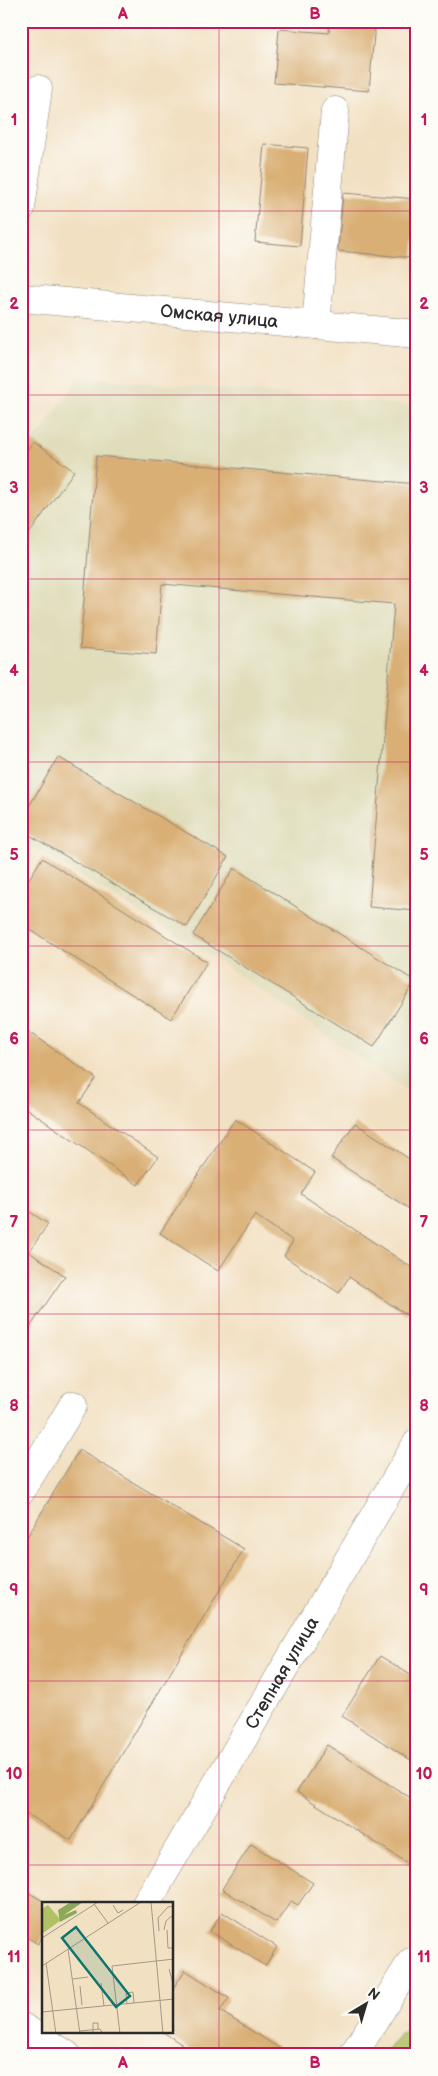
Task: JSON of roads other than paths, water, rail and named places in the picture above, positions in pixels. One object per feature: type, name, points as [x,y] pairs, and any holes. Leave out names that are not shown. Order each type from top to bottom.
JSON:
[{"type":"street","points":[[21,208],[38,89]]},
{"type":"street","points":[[316,325],[335,111]]},
{"type":"street","name":"Омская улица","points":[[21,298],[417,334]]},
{"type":"street","points":[[21,1491],[73,1405]]},
{"type":"street","name":"Степная улица","points":[[147,1902],[417,1443]]},
{"type":"street","points":[[353,2055],[414,1964]]},
{"type":"street","points":[[21,2026],[64,2048]]}]
